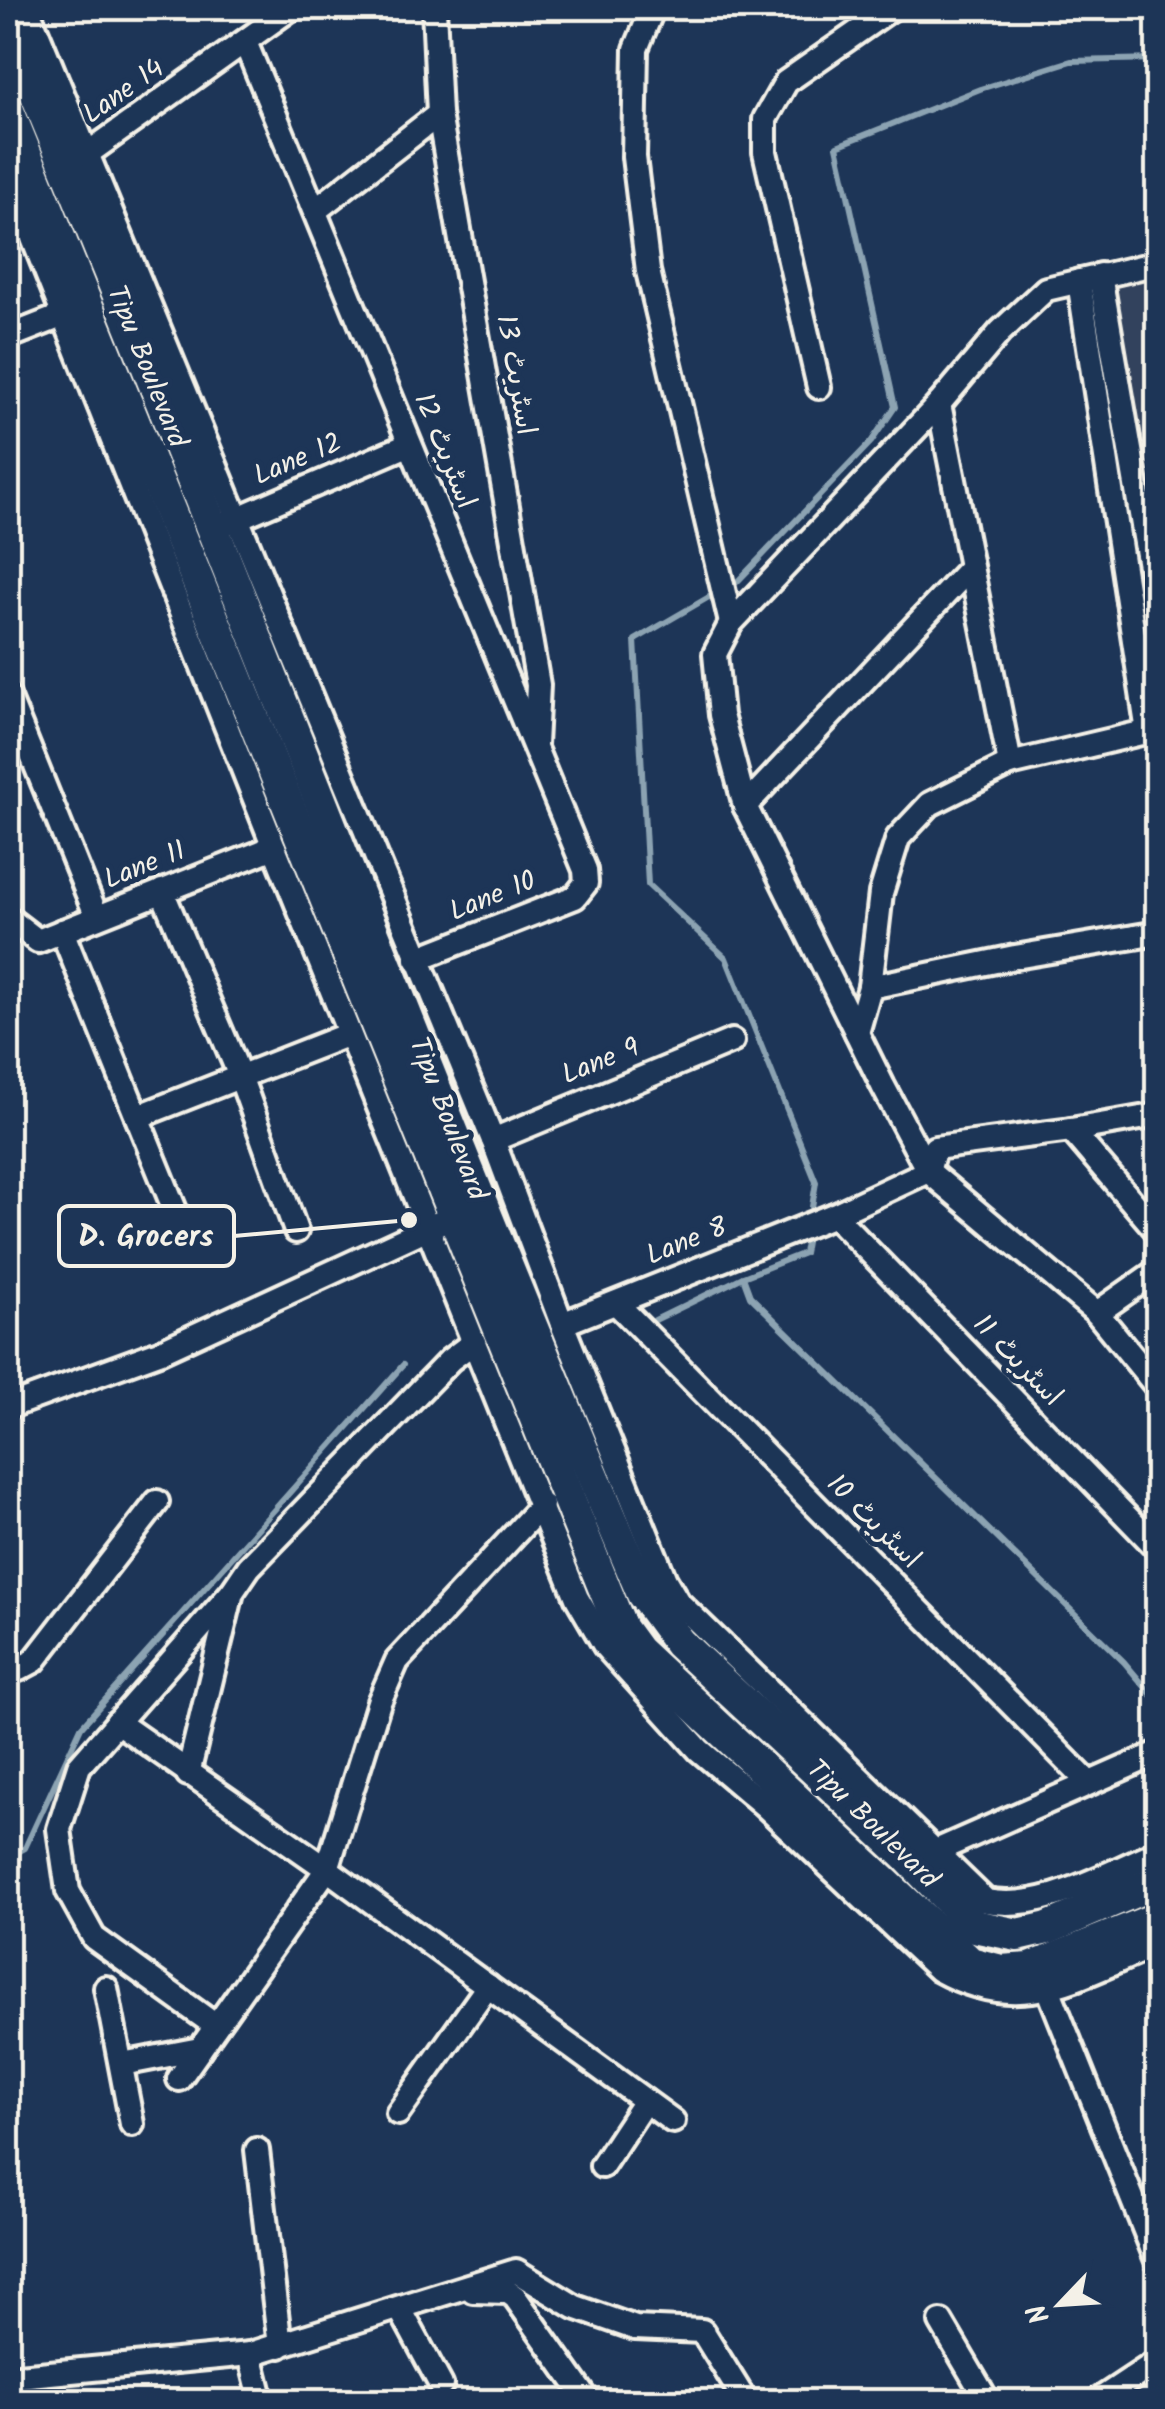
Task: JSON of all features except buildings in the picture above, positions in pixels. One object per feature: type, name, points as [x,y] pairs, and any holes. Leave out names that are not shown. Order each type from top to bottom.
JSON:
[{"type":"street","points":[[27,8],[88,154],[224,524],[493,1140],[562,1324],[608,1515],[660,1572],[678,1602],[986,1901],[1010,1905],[1039,1900],[1158,1852]]},
{"type":"street","name":"Lane 14","points":[[88,154],[292,8]]},
{"type":"street","name":"اسٹریٹ 13","points":[[434,8],[439,114],[538,685],[535,752]]},
{"type":"street","points":[[653,8],[636,49],[634,157],[648,271],[731,623]]},
{"type":"street","points":[[819,387],[765,152],[765,118],[786,82],[892,8]]},
{"type":"street","name":"Tipu Boulevard","points":[[8,25],[224,524],[296,781],[440,1222],[608,1515],[621,1629],[636,1651],[970,1963],[1001,1971],[1030,1968],[1158,1918]]},
{"type":"street","name":"اسٹریٹ 12","points":[[246,42],[585,870],[586,883]]},
{"type":"street","name":"Tipu Boulevard","points":[[8,111],[75,310],[296,781],[392,974],[464,1166],[643,1594],[679,1643],[905,1854],[974,1926],[1018,1935],[1048,1928],[1158,1881]]},
{"type":"street","points":[[316,210],[439,114]]},
{"type":"street","points":[[8,175],[75,310],[274,847],[350,1034],[440,1222],[474,1342],[577,1598],[605,1646],[699,1750],[764,1804],[940,1970],[965,1984],[998,1992],[1048,1988],[1158,1944]]},
{"type":"street","points":[[1158,262],[1046,289],[1000,332],[939,404],[731,623],[715,654],[720,715],[745,806],[928,1171],[1098,1313],[1158,1388]]},
{"type":"street","points":[[1090,278],[1158,613]]},
{"type":"street","points":[[857,1033],[870,987],[880,893],[898,838],[930,804],[1010,764],[1153,730],[1090,278]]},
{"type":"street","points":[[8,337],[75,310]]},
{"type":"street","points":[[939,404],[1010,764]]},
{"type":"street","name":"Lane 12","points":[[224,524],[408,444]]},
{"type":"street","points":[[745,806],[969,569]]},
{"type":"street","points":[[8,696],[97,916]]},
{"type":"street","name":"Lane 11","points":[[8,918],[38,941],[274,847]]},
{"type":"street","name":"Lane 10","points":[[417,960],[575,897],[586,883]]},
{"type":"street","points":[[162,891],[240,1076],[296,1231]]},
{"type":"street","points":[[62,931],[190,1247]]},
{"type":"street","points":[[870,987],[1158,933]]},
{"type":"street","points":[[137,1117],[350,1034]]},
{"type":"street","name":"Lane 9","points":[[493,1140],[732,1041]]},
{"type":"street","points":[[1070,1130],[1158,1114]]},
{"type":"street","points":[[1070,1130],[1158,1232]]},
{"type":"street","name":"Lane 8","points":[[562,1324],[834,1214],[928,1171],[935,1148],[1070,1130]]},
{"type":"street","name":"اسٹریٹ 11","points":[[834,1214],[1158,1549]]},
{"type":"street","points":[[8,1407],[159,1352],[440,1222]]},
{"type":"street","points":[[1098,1313],[1158,1270]]},
{"type":"street","name":"اسٹریٹ 10","points":[[616,1303],[1088,1782]]},
{"type":"street","points":[[216,2026],[94,1938],[68,1892],[59,1830],[79,1766],[232,1592],[249,1567],[450,1360],[474,1342]]},
{"type":"street","points":[[8,1653],[19,1669],[34,1661],[156,1502]]},
{"type":"street","points":[[180,2079],[327,1869],[379,1702],[397,1661],[542,1506]]},
{"type":"street","points":[[188,1774],[232,1592]]},
{"type":"street","points":[[118,1722],[673,2121]]},
{"type":"street","points":[[936,1851],[1158,1753]]},
{"type":"street","points":[[398,2113],[488,1986]]},
{"type":"street","points":[[106,1988],[132,2124]]},
{"type":"street","points":[[1048,1988],[1158,2263]]},
{"type":"street","points":[[122,2064],[200,2050]]},
{"type":"street","points":[[602,2166],[645,2101]]},
{"type":"street","points":[[257,2150],[280,2346]]},
{"type":"street","points":[[8,2377],[250,2354],[516,2271],[575,2307],[635,2328],[702,2331],[746,2402]]},
{"type":"street","points":[[455,2291],[508,2292],[515,2297],[589,2402]]},
{"type":"street","points":[[400,2309],[441,2385]]},
{"type":"street","points":[[940,2322],[988,2402]]},
{"type":"street","points":[[250,2354],[262,2402]]},
{"type":"street","points":[[1096,2402],[1158,2361]]},
{"type":"shaded area","points":[[1157,266],[1158,728],[1079,281]]},
{"type":"waterway","points":[[737,582],[871,442],[895,407],[837,146],[980,89],[1071,61],[1158,59]]},
{"type":"waterway","points":[[709,597],[635,640],[648,885],[726,958],[816,1182],[812,1207]]},
{"type":"waterway","points":[[655,1320],[743,1277],[804,1253],[806,1242]]},
{"type":"waterway","points":[[743,1277],[750,1296],[1124,1662],[1158,1702]]},
{"type":"waterway","points":[[8,1857],[25,1848],[81,1727],[403,1365]]},
{"type":"place","name":"D. Grocers","points":[[409,1220]]}]
